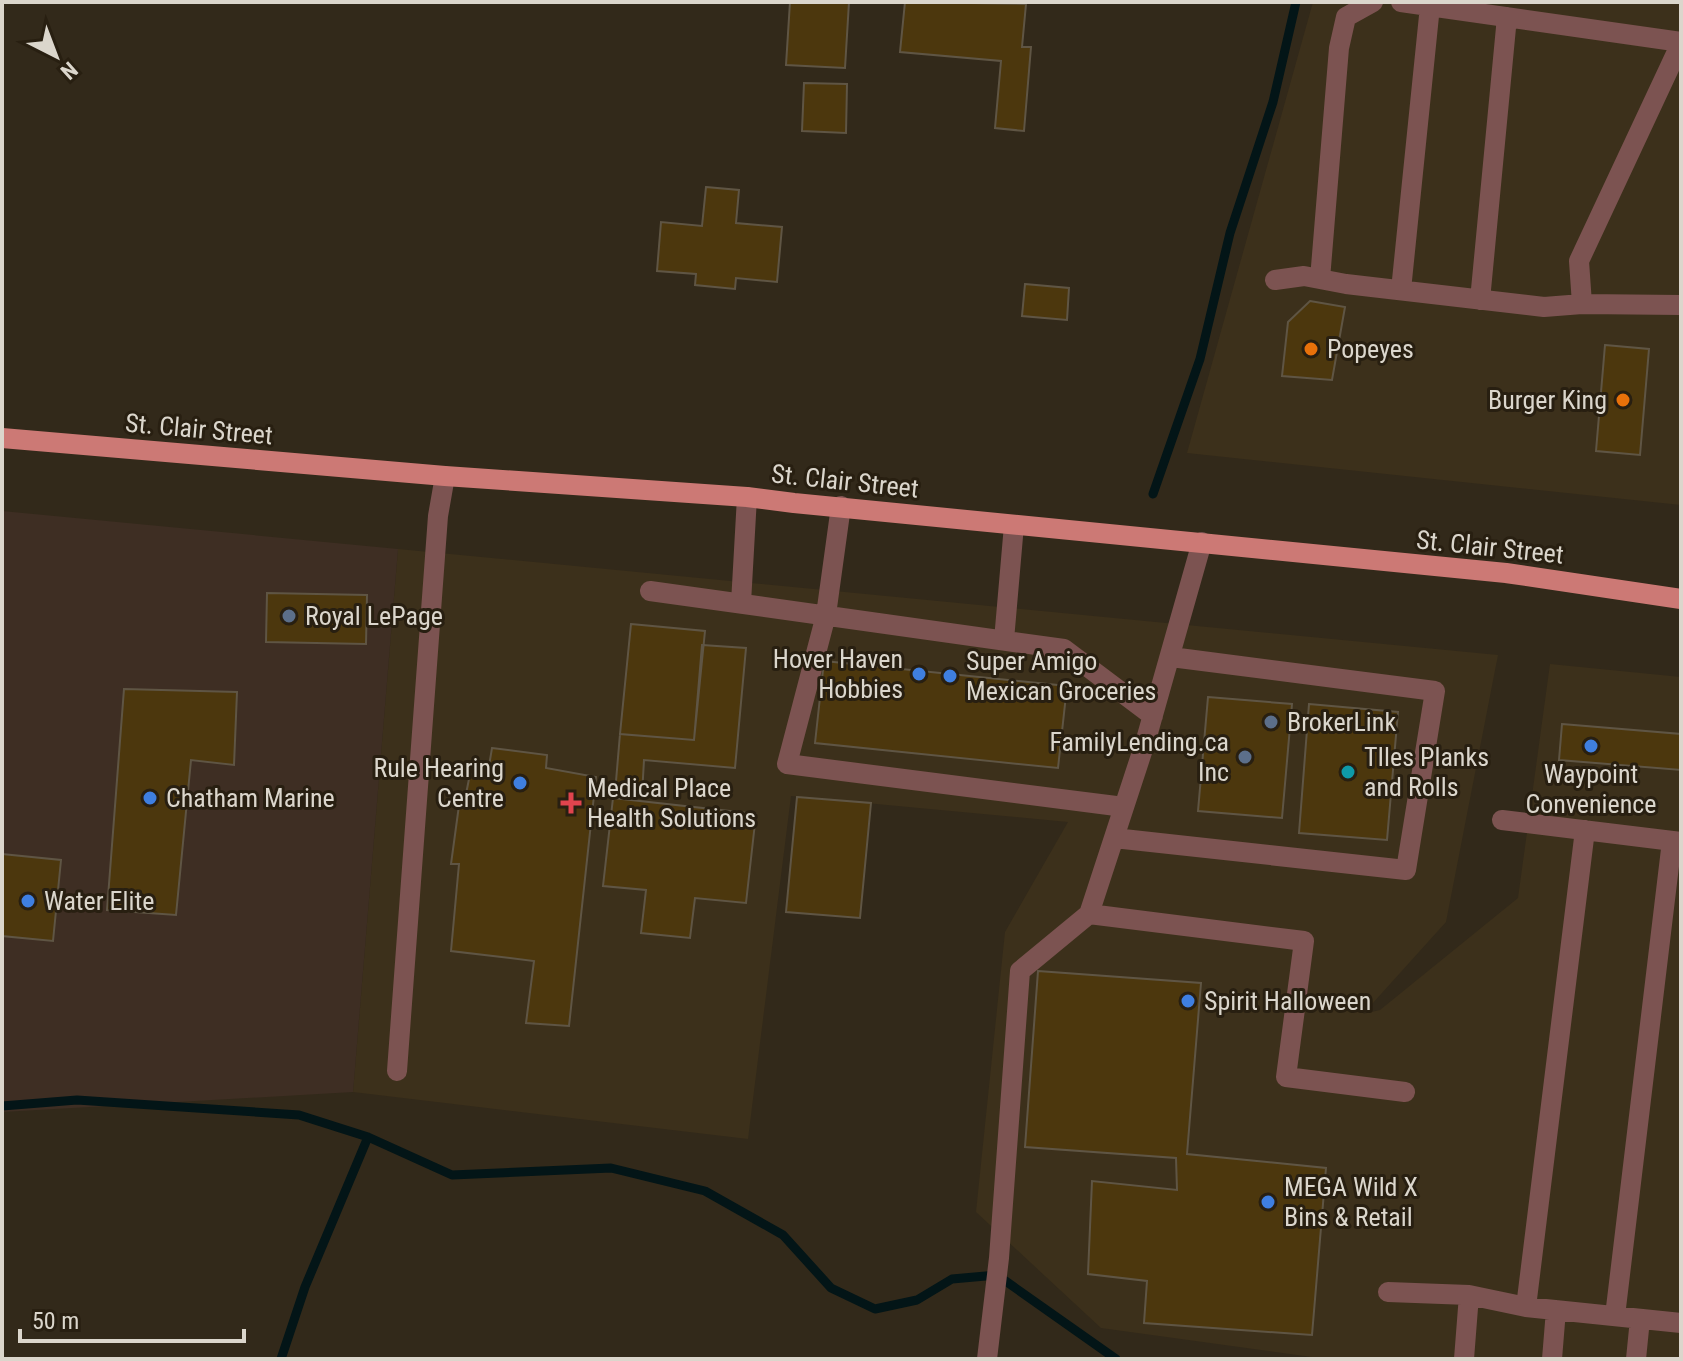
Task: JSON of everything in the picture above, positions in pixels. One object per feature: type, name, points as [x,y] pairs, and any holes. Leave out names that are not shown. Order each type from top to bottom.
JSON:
[{"type":"main road","name":"St. Clair Street","points":[[2,438],[841,506],[1506,573],[1681,599]]},
{"type":"lane","points":[[1320,279],[1339,48],[1346,17],[1373,2]]},
{"type":"lane","points":[[1401,2],[1681,42],[1579,261],[1582,304]]},
{"type":"lane","points":[[1401,290],[1430,6]]},
{"type":"lane","points":[[1480,300],[1507,17]]},
{"type":"lane","points":[[1275,280],[1304,276],[1544,307],[1582,304],[1681,305]]},
{"type":"lane","points":[[397,1071],[438,516],[445,476]]},
{"type":"lane","points":[[741,603],[747,497]]},
{"type":"lane","points":[[841,506],[826,615],[787,764],[1124,807]]},
{"type":"lane","points":[[1004,640],[1014,525]]},
{"type":"lane","points":[[987,1359],[999,1258],[1020,971],[1089,914],[1171,657],[1202,542]]},
{"type":"lane","points":[[650,591],[1064,649],[1153,716]]},
{"type":"lane","points":[[1114,838],[1406,870],[1435,691],[1171,657]]},
{"type":"lane","points":[[1502,820],[1676,841],[1615,1316]]},
{"type":"lane","points":[[1526,1307],[1585,830]]},
{"type":"lane","points":[[1089,914],[1304,941],[1286,1077],[1405,1092]]},
{"type":"lane","points":[[1388,1292],[1469,1295],[1526,1307],[1681,1323]]},
{"type":"lane","points":[[1464,1359],[1469,1295]]},
{"type":"lane","points":[[1552,1359],[1556,1310]]},
{"type":"lane","points":[[1636,1359],[1640,1319]]},
{"type":"shaded area","points":[[1313,2],[1681,2],[1681,505],[1187,453]]},
{"type":"shaded area","points":[[2,511],[398,549],[353,1092],[2,1112]]},
{"type":"shaded area","points":[[398,549],[1498,655],[1446,922],[1363,1014],[1380,1010],[1518,898],[1550,664],[1681,677],[1681,1359],[1326,1359],[1101,1328],[976,1212],[1005,932],[1068,822],[791,796],[748,1139],[353,1092]]},
{"type":"building","points":[[790,2],[849,2],[845,68],[786,65]]},
{"type":"building","points":[[905,2],[1026,4],[1022,47],[1031,47],[1024,131],[995,128],[1001,61],[900,52]]},
{"type":"building","points":[[804,83],[847,84],[846,133],[802,131]]},
{"type":"building","points":[[706,187],[739,190],[736,223],[782,227],[777,282],[736,278],[735,289],[695,285],[696,274],[657,271],[661,222],[702,226]]},
{"type":"building","points":[[1025,284],[1069,288],[1067,320],[1022,316]]},
{"type":"building","name":"Popeyes","points":[[1310,301],[1345,307],[1332,380],[1282,376],[1288,322]]},
{"type":"building","name":"Burger King","points":[[1605,345],[1649,349],[1640,455],[1596,451]]},
{"type":"building","points":[[267,593],[367,595],[366,644],[266,642]]},
{"type":"building","points":[[631,624],[705,631],[694,740],[620,734]]},
{"type":"building","points":[[702,645],[746,648],[735,768],[644,760],[642,795],[615,793],[620,734],[694,740]]},
{"type":"building","points":[[824,661],[1067,686],[1058,768],[815,743]]},
{"type":"building","points":[[124,689],[237,692],[234,765],[191,760],[176,915],[107,910]]},
{"type":"building","name":"FamilyLending.ca Inc","points":[[1208,697],[1292,704],[1282,818],[1198,811]]},
{"type":"building","name":"TIles Planks and Rolls","points":[[1309,704],[1398,712],[1387,840],[1299,833]]},
{"type":"building","points":[[1562,724],[1681,734],[1681,770],[1559,760]]},
{"type":"building","points":[[492,748],[547,755],[546,768],[596,777],[569,1026],[526,1023],[534,961],[451,951],[459,864],[451,864],[460,798],[465,799],[470,774],[487,778]]},
{"type":"building","points":[[797,797],[871,803],[860,918],[786,912]]},
{"type":"building","points":[[613,798],[756,814],[746,903],[695,898],[690,938],[641,933],[646,890],[603,886]]},
{"type":"building","points":[[2,854],[61,860],[53,941],[2,936]]},
{"type":"building","points":[[1038,971],[1201,983],[1187,1154],[1326,1168],[1312,1335],[1144,1323],[1147,1281],[1088,1274],[1092,1181],[1177,1190],[1176,1158],[1025,1147]]},
{"type":"waterway","points":[[1153,494],[1200,359],[1230,233],[1273,102],[1296,2]]},
{"type":"waterway","points":[[2,1106],[77,1100],[299,1115],[368,1137],[452,1175],[611,1168],[705,1191],[783,1235],[831,1288],[875,1309],[917,1300],[952,1279],[997,1275],[1116,1359]]},
{"type":"waterway","points":[[281,1359],[305,1287],[368,1137]]},
{"type":"place","name":"Popeyes","points":[[1311,349]]},
{"type":"place","name":"Burger King","points":[[1623,400]]},
{"type":"place","name":"Royal LePage","points":[[289,616]]},
{"type":"place","name":"Hover Haven Hobbies","points":[[919,674]]},
{"type":"place","name":"Super Amigo Mexican Groceries","points":[[950,676]]},
{"type":"place","name":"BrokerLink","points":[[1271,722]]},
{"type":"place","name":"Waypoint Convenience","points":[[1591,746]]},
{"type":"place","name":"FamilyLending.ca Inc","points":[[1245,757]]},
{"type":"place","name":"TIles Planks and Rolls","points":[[1348,772]]},
{"type":"place","name":"Rule Hearing Centre","points":[[520,783]]},
{"type":"place","name":"Chatham Marine","points":[[150,798]]},
{"type":"place","name":"Medical Place Health Solutions","points":[[571,803]]},
{"type":"place","name":"Water Elite","points":[[28,901]]},
{"type":"place","name":"Spirit Halloween","points":[[1188,1001]]},
{"type":"place","name":"MEGA Wild X Bins & Retail","points":[[1268,1202]]}]
